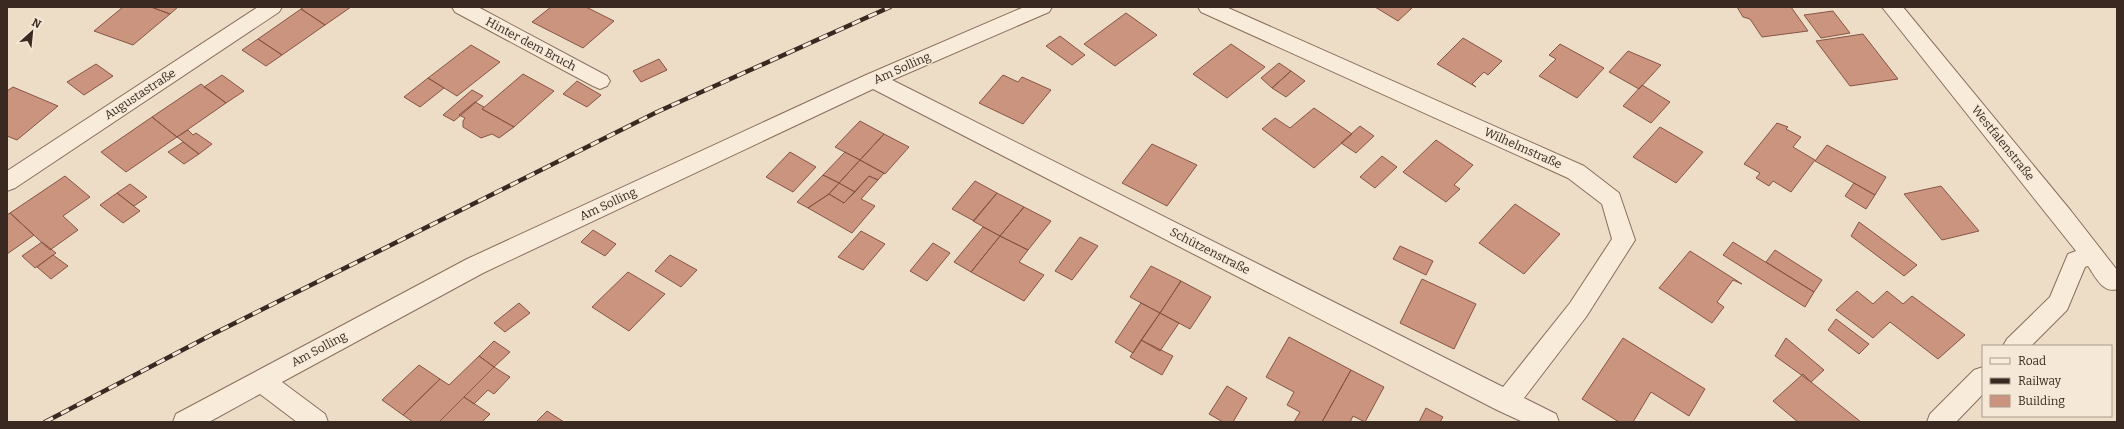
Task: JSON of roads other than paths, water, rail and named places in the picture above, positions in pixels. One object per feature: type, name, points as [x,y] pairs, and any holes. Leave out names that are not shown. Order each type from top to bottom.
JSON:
[{"type":"street","name":"Augustastraße","points":[[7,182],[272,7]]},
{"type":"street","name":"Hinter dem Bruch","points":[[462,7],[600,81]]},
{"type":"street","name":"Am Solling","points":[[185,422],[476,266],[873,80],[1042,7]]},
{"type":"street","name":"Wilhelmstraße","points":[[1208,7],[1576,172],[1611,199],[1624,240],[1578,310],[1506,402]]},
{"type":"street","name":"Westfalenstraße","points":[[1892,7],[2092,254],[2112,282]]},
{"type":"street","name":"Schützenstraße","points":[[873,80],[1547,422]]},
{"type":"street","points":[[2017,345],[2059,303],[2076,261],[2092,254]]},
{"type":"street","points":[[1939,422],[1982,379]]},
{"type":"street","points":[[261,380],[316,422]]},
{"type":"railway","points":[[45,422],[213,334],[657,112],[890,7]]}]
